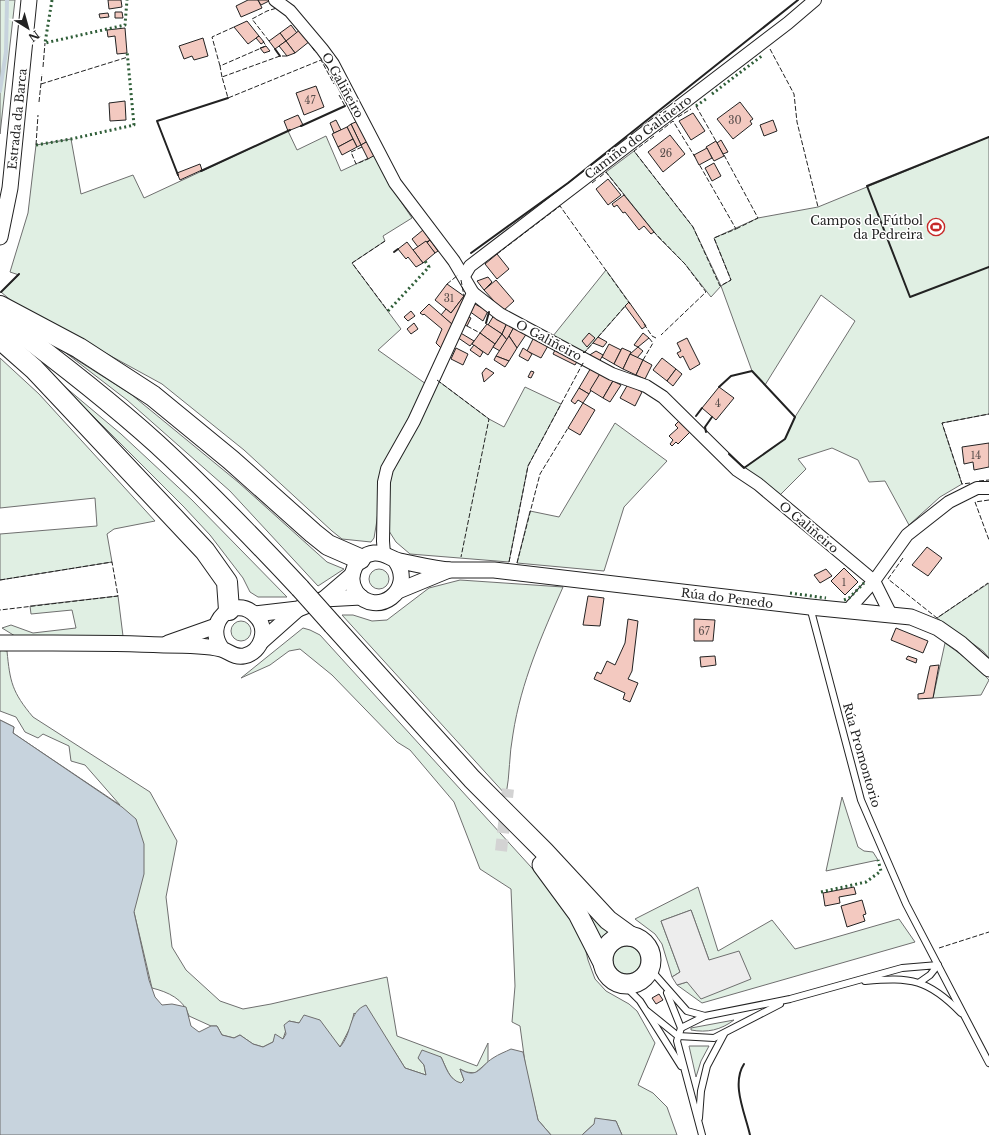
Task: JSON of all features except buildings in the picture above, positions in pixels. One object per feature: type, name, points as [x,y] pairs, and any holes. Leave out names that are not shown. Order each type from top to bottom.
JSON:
[{"type":"highway","points":[[4,323],[79,348],[153,396],[214,446],[313,533],[356,567]]},
{"type":"highway","points":[[4,323],[34,369],[205,551],[227,582],[229,610]]},
{"type":"main road","points":[[4,323],[98,395],[156,444],[237,521],[300,588],[472,779],[536,857],[578,914],[609,976],[622,983],[638,981],[650,969],[651,959],[649,950],[639,939],[630,936],[608,920],[544,851],[472,779]]},
{"type":"main road","points":[[603,963],[606,949],[610,943],[616,939],[630,936]]},
{"type":"street","name":"Estrada da Barca","points":[[0,237],[10,188],[29,0]]},
{"type":"street","name":"O Galiñeiro","points":[[275,0],[290,11],[322,48],[333,64],[395,183],[464,276],[473,293],[500,314],[612,374],[654,390],[663,397],[737,470],[758,484],[874,581],[891,615]]},
{"type":"street","name":"Camiño do Galiñeiro","points":[[464,276],[470,266],[788,23],[815,0]]},
{"type":"street","points":[[255,614],[298,609],[324,599],[361,598],[377,603],[393,597],[398,591],[401,585],[401,572],[390,557],[383,541],[384,482],[388,468],[414,421],[473,293]]},
{"type":"street","points":[[847,611],[874,581],[907,535],[949,502],[977,488],[989,488]]},
{"type":"street","points":[[324,599],[369,554],[390,557]]},
{"type":"street","name":"Rúa do Penedo","points":[[390,557],[450,570],[494,570],[810,607],[911,617],[938,628],[962,644],[989,669]]},
{"type":"street","points":[[356,567],[352,584],[361,598]]},
{"type":"street","name":"Rúa do Penedo","points":[[398,591],[450,570]]},
{"type":"street","points":[[222,649],[216,638],[216,626],[221,617],[229,610],[243,608],[255,614],[263,626],[262,641]]},
{"type":"street","points":[[0,643],[163,644],[222,649],[236,656],[244,656],[258,648],[262,641],[298,609]]},
{"type":"street","points":[[163,644],[216,626]]},
{"type":"lane","name":"Rúa Promontorio","points":[[810,607],[861,800],[906,904],[967,1020]]},
{"type":"lane","points":[[920,982],[930,975],[938,965]]},
{"type":"lane","points":[[681,1028],[704,1016],[790,999],[902,968],[938,965]]},
{"type":"lane","points":[[650,969],[666,989],[687,1011],[704,1016]]},
{"type":"lane","points":[[850,982],[898,979],[920,982],[947,998],[967,1020],[989,1063]]},
{"type":"lane","points":[[622,983],[640,1000],[648,1011],[684,1070]]},
{"type":"lane","points":[[666,989],[681,1028],[677,1041],[702,1135]]},
{"type":"lane","points":[[648,1011],[678,1036],[714,1038],[790,999]]},
{"type":"lane","points":[[698,1121],[701,1091],[707,1066],[724,1033]]},
{"type":"green space","points":[[0,0],[15,0],[0,134]]},
{"type":"green space","points":[[288,131],[297,150],[326,136],[341,171],[375,155],[393,190],[412,218],[383,236],[385,241],[352,263],[401,329],[378,350],[426,384],[383,467],[377,520],[374,538],[371,542],[342,539],[244,450],[162,384],[14,303],[1,292],[19,275],[10,272],[28,213],[36,145],[71,139],[81,194],[133,175],[144,198]]},
{"type":"green space","points":[[989,137],[989,414],[942,423],[962,484],[940,497],[909,525],[885,481],[869,482],[858,460],[832,448],[798,459],[806,469],[779,496],[744,468],[785,439],[795,417],[855,321],[821,295],[765,385],[752,371],[721,286],[731,280],[714,238],[758,218],[818,207]]},
{"type":"green space","points":[[634,151],[693,227],[721,286],[711,297],[685,264],[659,238],[606,172]]},
{"type":"green space","points":[[606,270],[629,302],[584,353],[553,336]]},
{"type":"green space","points":[[66,353],[132,395],[238,482],[327,562],[344,569],[318,586],[230,491],[127,400]]},
{"type":"green space","points":[[0,358],[39,394],[155,521],[114,529],[107,534],[112,562],[0,580],[0,534],[97,526],[95,498],[0,508]]},
{"type":"green space","points":[[437,380],[489,419],[504,427],[525,387],[561,404],[528,466],[509,562],[410,554],[396,542],[389,531],[389,483],[392,471]]},
{"type":"green space","points":[[58,381],[121,434],[192,500],[287,597],[258,597],[250,592],[243,578],[210,535]]},
{"type":"green space","points":[[615,423],[667,461],[624,507],[604,571],[517,563],[530,511],[559,517]]},
{"type":"green space","points":[[379,569],[386,572],[389,579],[386,586],[379,589],[372,586],[369,579],[372,572]]},
{"type":"green space","points":[[460,580],[563,587],[533,659],[521,696],[512,742],[506,795],[342,615],[353,615],[372,621],[387,620],[429,588]]},
{"type":"green space","points":[[989,583],[989,658],[983,651],[937,618]]},
{"type":"green space","points":[[118,596],[123,636],[15,636],[2,628],[11,625],[33,633],[76,628],[72,610],[31,614],[30,606]]},
{"type":"green space","points":[[241,621],[248,624],[251,631],[248,638],[241,641],[234,638],[231,631],[234,624]]},
{"type":"green space","points":[[303,628],[320,635],[551,889],[582,935],[588,960],[595,979],[606,991],[629,1004],[637,1011],[655,1043],[638,1085],[653,1093],[667,1107],[677,1135],[622,1135],[616,1121],[606,1120],[594,1124],[582,1135],[551,1135],[538,1120],[526,1070],[520,1026],[512,1022],[515,986],[511,889],[480,869],[454,802],[410,750],[397,742],[332,675],[300,649],[289,651],[270,665],[241,678]]},
{"type":"green space","points":[[945,643],[974,664],[989,680],[981,695],[933,698]]},
{"type":"green space","points":[[0,650],[7,651],[9,671],[13,686],[20,700],[33,717],[150,792],[177,841],[166,897],[172,947],[186,970],[220,1001],[243,1009],[387,977],[397,1036],[477,1066],[488,1043],[488,1062],[475,1073],[466,1072],[460,1069],[464,1080],[461,1084],[454,1080],[451,1076],[441,1057],[418,1058],[424,1065],[426,1075],[405,1068],[393,1049],[354,1013],[351,1026],[340,1047],[336,1042],[299,1023],[289,1021],[283,1039],[263,1047],[253,1044],[240,1035],[234,1038],[222,1035],[217,1026],[211,1026],[189,1016],[187,1010],[175,997],[152,988],[134,912],[0,1135],[0,720],[14,727],[13,733],[120,805],[85,765],[71,761],[69,746],[43,734],[38,738],[25,732],[16,717],[0,711]]},
{"type":"green space","points":[[842,797],[858,847],[864,851],[873,852],[878,860],[826,871]]},
{"type":"green space","points":[[698,887],[718,951],[772,920],[795,949],[899,919],[915,942],[702,1003],[677,985],[687,982],[709,960],[691,910],[661,921],[680,972],[672,977],[662,944],[655,934],[635,919]]},
{"type":"green space","points":[[578,905],[593,913],[611,930],[598,940]]},
{"type":"green space","points":[[627,946],[637,950],[641,960],[637,970],[627,974],[617,970],[613,960],[617,950]]},
{"type":"green space","points":[[734,1020],[714,1030],[691,1030],[691,1028]]},
{"type":"green space","points":[[689,1046],[709,1046],[701,1061],[696,1077]]},
{"type":"shaded area","points":[[0,720],[14,727],[13,733],[122,807],[136,819],[144,844],[144,874],[134,912],[149,980],[155,997],[162,1005],[172,1004],[186,1007],[191,1026],[199,1032],[211,1026],[217,1026],[222,1035],[234,1038],[240,1035],[253,1044],[263,1047],[273,1042],[275,1034],[283,1039],[286,1034],[284,1025],[289,1021],[299,1023],[304,1015],[320,1020],[340,1047],[347,1035],[356,1012],[366,1005],[405,1068],[426,1075],[424,1065],[418,1058],[422,1050],[441,1057],[451,1076],[461,1083],[464,1080],[460,1069],[471,1073],[475,1072],[493,1058],[511,1049],[523,1052],[538,1120],[551,1135],[0,1135]]},
{"type":"shaded area","points":[[691,910],[709,960],[739,951],[751,979],[701,999],[687,982],[677,985],[672,977],[680,972],[661,921]]},
{"type":"shaded area","points":[[595,1118],[616,1121],[622,1135],[582,1135],[594,1124]]},
{"type":"waterway","points":[[0,91],[6,52],[7,0]]},
{"type":"tunnel","points":[[501,851],[508,789]]},
{"type":"hedge","points":[[52,0],[45,43],[125,25],[127,0]]},
{"type":"hedge","points":[[36,145],[134,125],[127,51]]},
{"type":"hedge","points":[[712,94],[763,55]]},
{"type":"hedge","points":[[696,106],[706,99]]},
{"type":"hedge","points":[[388,311],[429,267],[425,261]]},
{"type":"hedge","points":[[844,600],[849,598],[864,583]]},
{"type":"hedge","points":[[790,593],[826,598]]},
{"type":"hedge","points":[[821,892],[866,882],[881,871],[878,860]]},
{"type":"fence","points":[[269,41],[252,19],[267,11],[277,8]]},
{"type":"fence","points":[[220,66],[212,37],[234,27]]},
{"type":"fence","points":[[222,77],[220,66],[266,46],[263,41]]},
{"type":"fence","points":[[43,67],[45,43]]},
{"type":"fence","points":[[312,47],[316,53]]},
{"type":"fence","points":[[770,49],[794,94],[797,122],[818,207]]},
{"type":"fence","points":[[287,56],[280,56],[222,77],[228,98],[321,60],[334,84]]},
{"type":"fence","points":[[41,84],[128,57]]},
{"type":"fence","points":[[39,102],[42,74]]},
{"type":"fence","points":[[339,95],[345,106]]},
{"type":"fence","points":[[696,106],[717,143]]},
{"type":"fence","points":[[678,117],[691,109]]},
{"type":"fence","points":[[36,145],[38,115]]},
{"type":"fence","points":[[659,132],[673,121],[695,157]]},
{"type":"fence","points":[[654,136],[634,151],[693,227],[720,286],[731,280],[714,238],[736,229],[699,164]]},
{"type":"fence","points":[[362,147],[351,152],[356,164],[368,159]]},
{"type":"fence","points":[[724,155],[758,218],[736,229]]},
{"type":"fence","points":[[600,177],[606,172],[625,196]]},
{"type":"fence","points":[[592,183],[597,179]]},
{"type":"fence","points":[[497,254],[560,206],[630,304]]},
{"type":"fence","points":[[653,231],[685,264],[706,292],[661,335]]},
{"type":"fence","points":[[385,241],[352,263],[388,311]]},
{"type":"fence","points":[[447,284],[458,275]]},
{"type":"fence","points":[[461,280],[464,296]]},
{"type":"fence","points":[[598,337],[626,305]]},
{"type":"fence","points":[[644,324],[652,336],[656,338]]},
{"type":"fence","points":[[467,326],[480,333]]},
{"type":"fence","points":[[643,360],[653,343],[649,338]]},
{"type":"fence","points":[[583,352],[584,353],[593,343]]},
{"type":"fence","points":[[509,562],[528,466],[583,363],[585,364]]},
{"type":"fence","points":[[437,380],[489,419],[461,557]]},
{"type":"fence","points":[[970,483],[962,484],[942,423],[989,414]]},
{"type":"fence","points":[[517,563],[540,474],[568,428]]},
{"type":"fence","points":[[979,481],[989,480]]},
{"type":"fence","points":[[989,500],[975,502],[989,540]]},
{"type":"fence","points":[[903,558],[888,579],[937,618],[988,583]]},
{"type":"fence","points":[[0,580],[112,562],[118,596],[0,610]]},
{"type":"fence","points":[[939,948],[989,932]]},
{"type":"wall","points":[[471,253],[568,183],[798,0]]},
{"type":"wall","points":[[275,49],[280,56]]},
{"type":"wall","points":[[178,175],[157,121],[228,98]]},
{"type":"wall","points":[[301,126],[345,106]]},
{"type":"wall","points":[[201,171],[290,130]]},
{"type":"wall","points":[[989,137],[867,186],[910,297],[989,267]]},
{"type":"wall","points":[[394,252],[398,249]]},
{"type":"wall","points":[[1,292],[19,274]]},
{"type":"wall","points":[[486,323],[489,312]]},
{"type":"wall","points":[[719,387],[731,376],[752,371],[795,417],[785,439],[744,468],[729,454]]},
{"type":"wall","points":[[696,416],[702,408]]},
{"type":"wall","points":[[706,432],[705,427],[712,417]]},
{"type":"wall","points":[[744,1064],[740,1072],[739,1089],[742,1108],[750,1135]]},
{"type":"place","name":"Campos de Fútbol da Pedreira","points":[[936,227]]}]
